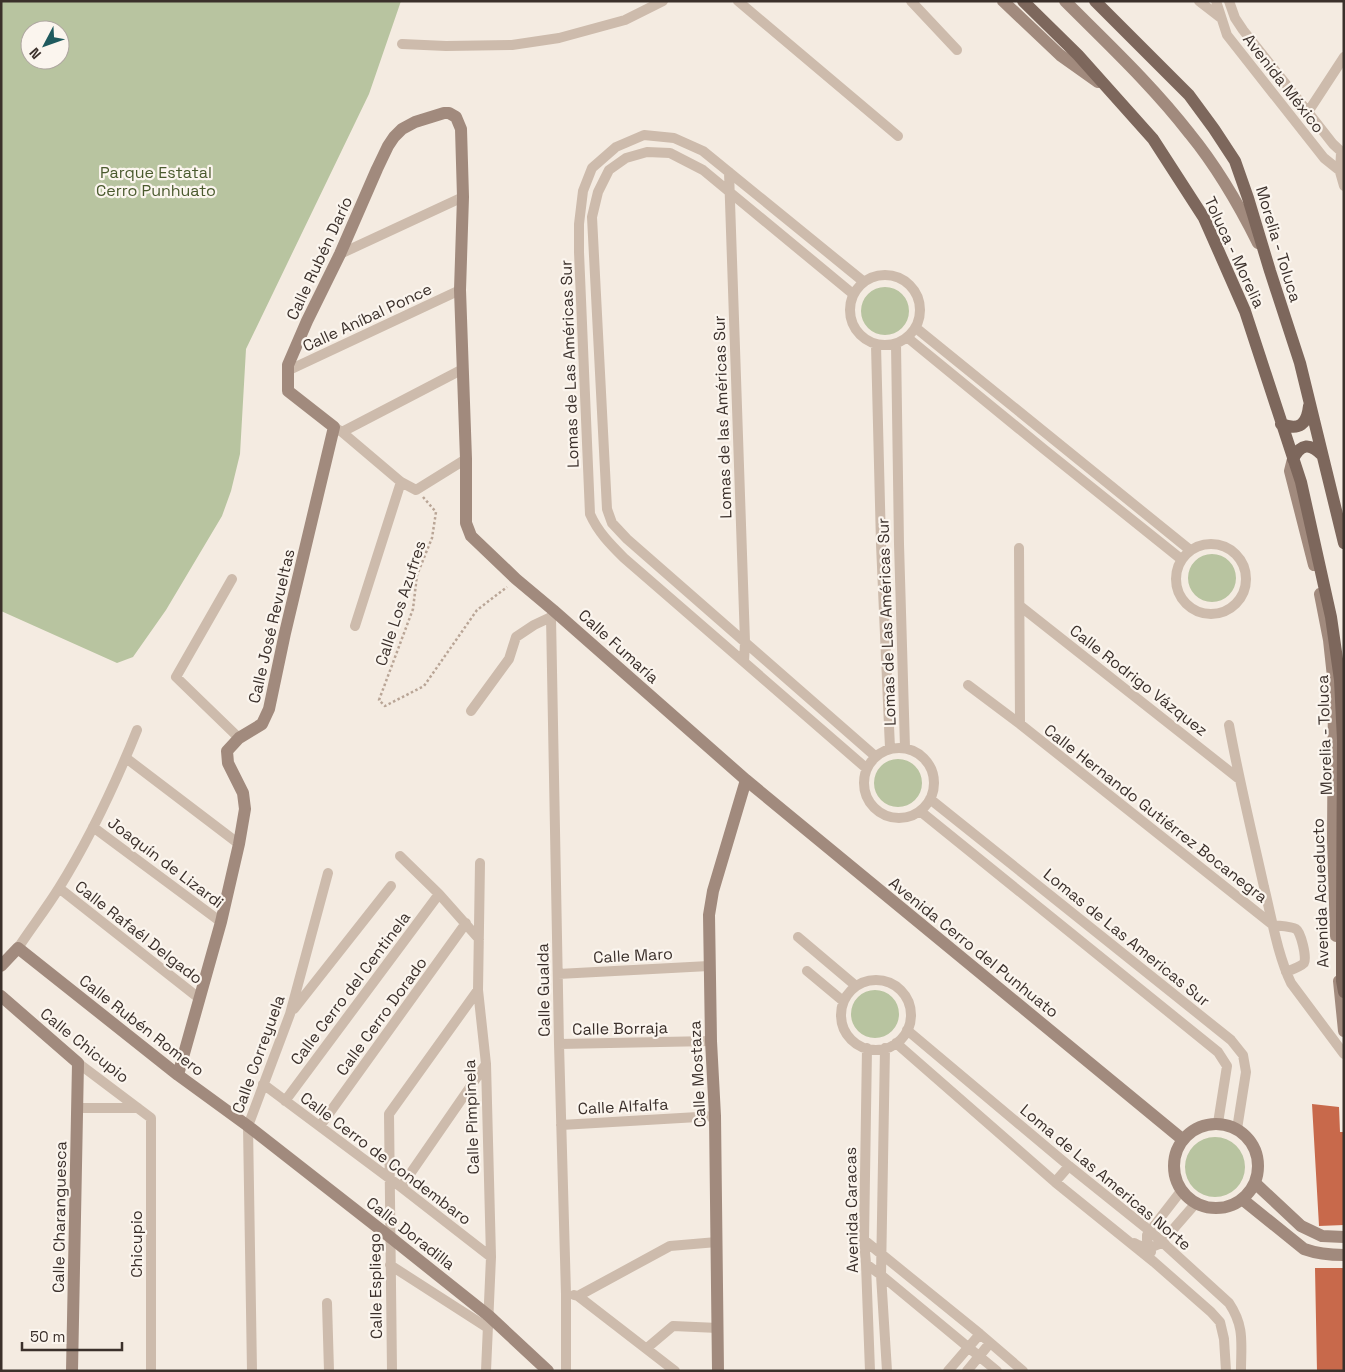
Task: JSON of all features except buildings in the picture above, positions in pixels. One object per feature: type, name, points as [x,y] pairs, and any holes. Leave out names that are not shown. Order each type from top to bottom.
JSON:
[{"type":"main road","name":"Toluca - Morelia","points":[[1023,1],[1111,90],[1152,139],[1204,218],[1245,311],[1301,482]]},
{"type":"main road","name":"Morelia - Toluca","points":[[1095,1],[1189,95],[1235,161],[1300,363],[1344,542]]},
{"type":"main road","points":[[1282,424],[1296,427],[1305,423],[1310,402]]},
{"type":"main road","points":[[1293,459],[1300,448],[1307,446],[1314,447],[1322,455]]},
{"type":"main road","name":"Morelia - Toluca","points":[[1301,482],[1331,616],[1340,680],[1342,740],[1342,981],[1344,992]]},
{"type":"street","points":[[402,44],[446,46],[512,44],[559,38],[625,20],[663,1]]},
{"type":"street","points":[[738,1],[898,136]]},
{"type":"street","points":[[911,1],[957,50]]},
{"type":"street","points":[[1003,1],[1060,55],[1111,90]]},
{"type":"street","points":[[1065,1],[1125,60],[1192,135],[1242,210],[1270,271]]},
{"type":"street","points":[[1200,1],[1221,18],[1235,18]]},
{"type":"street","name":"Avenida México","points":[[1216,1],[1227,36],[1324,158],[1342,173]]},
{"type":"street","name":"Avenida México","points":[[1229,1],[1235,18],[1243,30],[1342,154]]},
{"type":"street","points":[[1308,112],[1344,57]]},
{"type":"street","name":"Calle Rubén Darío","points":[[287,371],[307,321],[340,254],[377,169],[394,137],[414,122],[439,114],[448,113],[456,117],[461,129],[463,197]]},
{"type":"street","name":"Lomas de Las Américas Sur","points":[[864,282],[703,151],[674,138],[644,135],[616,147],[592,168],[583,191],[579,224],[579,252],[590,514],[595,526],[624,558],[866,768]]},
{"type":"street","name":"Lomas de Las Américas Sur","points":[[853,294],[703,170],[670,153],[647,152],[626,158],[609,170],[598,192],[592,217],[606,509],[612,523],[627,539],[875,756]]},
{"type":"street","points":[[1342,154],[1344,186]]},
{"type":"street","name":"Lomas de las Américas Sur","points":[[729,172],[746,642],[744,662]]},
{"type":"street","points":[[287,371],[288,390],[401,482],[416,490],[466,459],[460,290],[463,197],[340,254]]},
{"type":"street","points":[[890,275],[903,280],[913,289],[919,301],[920,315],[916,328],[908,338],[896,344],[876,345],[864,340],[856,331],[850,319],[850,306],[853,294],[864,282],[876,276],[890,275]]},
{"type":"street","name":"Calle Aníbal Ponce","points":[[287,371],[460,290]]},
{"type":"street","points":[[916,328],[1190,550]]},
{"type":"street","points":[[908,338],[1181,559]]},
{"type":"street","name":"Lomas de Las Américas Sur","points":[[896,344],[898,544],[905,748]]},
{"type":"street","name":"Lomas de Las Américas Sur","points":[[876,345],[881,544],[890,748]]},
{"type":"street","points":[[584,359],[600,357]]},
{"type":"street","points":[[338,430],[463,369]]},
{"type":"street","name":"Calle José Revueltas","points":[[178,1075],[221,922],[245,809],[243,793],[228,763],[227,751],[239,738],[262,724],[270,709],[285,633],[338,430]]},
{"type":"street","points":[[1045,450],[1053,440]]},
{"type":"street","name":"Calle Fumaría","points":[[466,459],[466,523],[471,536],[552,613],[746,780]]},
{"type":"street","name":"Avenida Acueducto","points":[[1293,459],[1290,471],[1317,578],[1334,686],[1333,848],[1337,957],[1344,1031]]},
{"type":"street","points":[[355,626],[401,482]]},
{"type":"street","points":[[1213,543],[1225,546],[1235,553],[1243,563],[1246,574],[1246,587],[1241,598],[1233,607],[1222,613],[1209,614],[1197,611],[1187,604],[1180,595],[1176,583],[1181,559],[1190,550],[1201,545],[1213,543]]},
{"type":"street","points":[[881,544],[898,544]]},
{"type":"street","points":[[1019,548],[1020,724]]},
{"type":"street","points":[[232,579],[176,677],[239,738]]},
{"type":"street","name":"Calle Rodrigo Vázquez","points":[[1020,606],[1238,778]]},
{"type":"street","points":[[471,711],[509,659],[516,637],[552,613]]},
{"type":"street","name":"Calle Gualda","points":[[552,613],[566,1371]]},
{"type":"street","name":"Calle Hernando Gutiérrez Bocanegra","points":[[968,685],[1020,724],[1273,925]]},
{"type":"street","points":[[1229,726],[1238,778],[1286,972],[1291,983],[1344,1054]]},
{"type":"street","points":[[1,966],[18,948],[59,888],[93,827],[126,758],[137,730]]},
{"type":"street","points":[[890,748],[905,748],[924,758],[933,778],[933,788],[930,799],[920,811],[906,817],[891,817],[873,807],[867,798],[864,788],[866,768],[875,756],[882,751],[890,748]]},
{"type":"street","points":[[126,758],[239,844]]},
{"type":"street","name":"Calle Mostaza","points":[[718,1371],[716,1116],[711,1042],[709,915],[713,891],[746,780]]},
{"type":"street","name":"Avenida Cerro del Punhuato","points":[[746,780],[1182,1139]]},
{"type":"street","name":"Lomas de Las Americas Sur","points":[[930,799],[1231,1040],[1243,1055],[1246,1072],[1237,1129]]},
{"type":"street","name":"Lomas de Las Americas Sur","points":[[920,811],[1218,1052],[1227,1066],[1218,1123]]},
{"type":"street","name":"Joaquín de Lizardi","points":[[93,827],[221,922]]},
{"type":"street","points":[[400,856],[439,894],[479,939]]},
{"type":"street","name":"Calle Pimpinela","points":[[480,863],[478,990],[486,1064],[491,1257],[486,1371]]},
{"type":"street","name":"Calle Correyuela","points":[[252,1371],[248,1126],[290,1014],[328,872]]},
{"type":"street","points":[[290,1014],[391,886]]},
{"type":"street","name":"Calle Rafaél Delgado","points":[[59,888],[200,999]]},
{"type":"street","name":"Calle Cerro del Centinela","points":[[285,1100],[439,894]]},
{"type":"street","points":[[1070,931],[1079,918]]},
{"type":"street","name":"Calle Cerro Dorado","points":[[320,1126],[466,924]]},
{"type":"street","points":[[1273,925],[1296,928],[1300,932],[1306,958],[1300,966],[1286,972]]},
{"type":"street","points":[[798,937],[856,986]]},
{"type":"street","name":"Calle Rubén Romero","points":[[18,948],[178,1075],[248,1126]]},
{"type":"street","name":"Calle Maro","points":[[558,974],[709,966]]},
{"type":"street","points":[[807,971],[843,1002]]},
{"type":"street","points":[[878,980],[889,982],[906,997],[910,1008],[910,1019],[907,1030],[896,1043],[884,1048],[867,1048],[850,1038],[844,1030],[841,1021],[843,1002],[848,993],[856,986],[866,981],[878,980]]},
{"type":"street","name":"Calle Espliego","points":[[392,1371],[389,1114],[478,990]]},
{"type":"street","name":"Calle Chicupio","points":[[1,996],[78,1063],[151,1118]]},
{"type":"street","name":"Loma de Las Americas Norte","points":[[907,1030],[1069,1166],[1150,1231],[1229,1302],[1237,1314],[1241,1329],[1241,1371]]},
{"type":"street","name":"Calle Borraja","points":[[559,1044],[711,1042]]},
{"type":"street","points":[[896,1043],[1054,1182],[1154,1262],[1210,1312],[1220,1322],[1224,1339],[1226,1371]]},
{"type":"street","name":"Avenida Caracas","points":[[867,1048],[864,1240],[870,1371]]},
{"type":"street","name":"Avenida Caracas","points":[[884,1048],[881,1275],[887,1371]]},
{"type":"street","name":"Calle Charanguesca","points":[[72,1371],[78,1063]]},
{"type":"street","points":[[401,1187],[486,1064]]},
{"type":"street","name":"Calle Cerro de Condembaro","points":[[263,1084],[491,1257]]},
{"type":"street","points":[[77,1108],[138,1108]]},
{"type":"street","name":"Calle Alfalfa","points":[[561,1125],[716,1116]]},
{"type":"street","name":"Chicupio","points":[[151,1118],[151,1371]]},
{"type":"street","points":[[1218,1123],[1237,1129],[1247,1137],[1254,1147],[1258,1159],[1258,1171],[1255,1183],[1242,1199],[1232,1205],[1220,1208],[1207,1208],[1188,1198],[1181,1191],[1175,1178],[1173,1165],[1176,1151],[1182,1139],[1192,1130],[1204,1125],[1218,1123]]},
{"type":"street","name":"Calle Doradilla","points":[[248,1126],[390,1236],[488,1322],[548,1371]]},
{"type":"street","points":[[1054,1182],[1069,1166]]},
{"type":"street","points":[[1255,1183],[1301,1226],[1322,1236],[1344,1237]]},
{"type":"street","points":[[1154,1262],[1147,1235],[1181,1191]]},
{"type":"street","points":[[1242,1199],[1304,1249],[1329,1255],[1344,1254]]},
{"type":"street","points":[[1126,1240],[1149,1248],[1155,1247],[1162,1242],[1196,1203]]},
{"type":"street","points":[[864,1240],[1023,1371]]},
{"type":"street","points":[[578,1296],[670,1246],[717,1242]]},
{"type":"street","points":[[866,1264],[997,1371]]},
{"type":"street","points":[[390,1266],[488,1322]]},
{"type":"street","points":[[566,1294],[578,1296],[675,1371]]},
{"type":"street","points":[[327,1303],[328,1371]]},
{"type":"street","points":[[647,1348],[673,1326],[718,1328]]},
{"type":"street","points":[[948,1371],[980,1334]]},
{"type":"street","points":[[966,1371],[990,1343]]},
{"type":"path","name":"Calle Los Azufres","points":[[416,490],[436,512],[432,538],[417,575],[413,609],[380,700],[385,706],[424,686],[477,610],[516,580]]},
{"type":"green space","name":"Parque Estatal Cerro Punhuato","points":[[1,1],[401,1],[369,94],[246,349],[240,454],[231,491],[222,516],[166,610],[133,657],[117,663],[1,611]]},
{"type":"green space","points":[[885,287],[894,289],[902,294],[907,302],[909,311],[907,320],[902,328],[894,333],[885,335],[876,333],[868,328],[863,320],[861,311],[863,302],[868,294],[876,289]]},
{"type":"green space","points":[[1212,554],[1221,556],[1229,561],[1234,569],[1236,578],[1234,587],[1229,595],[1221,600],[1212,602],[1203,600],[1195,595],[1190,587],[1188,578],[1190,569],[1195,561],[1203,556]]},
{"type":"green space","points":[[898,759],[907,761],[915,766],[920,774],[922,783],[920,792],[915,800],[907,805],[898,807],[889,805],[881,800],[876,792],[874,783],[876,774],[881,766],[889,761]]},
{"type":"green space","points":[[875,990],[884,992],[892,997],[897,1005],[899,1014],[897,1023],[892,1031],[884,1036],[875,1038],[866,1036],[858,1031],[853,1023],[851,1014],[853,1005],[858,997],[866,992]]},
{"type":"green space","points":[[1215,1137],[1232,1142],[1240,1150],[1245,1167],[1240,1184],[1232,1192],[1215,1197],[1198,1192],[1190,1184],[1185,1167],[1190,1150],[1198,1142]]}]
